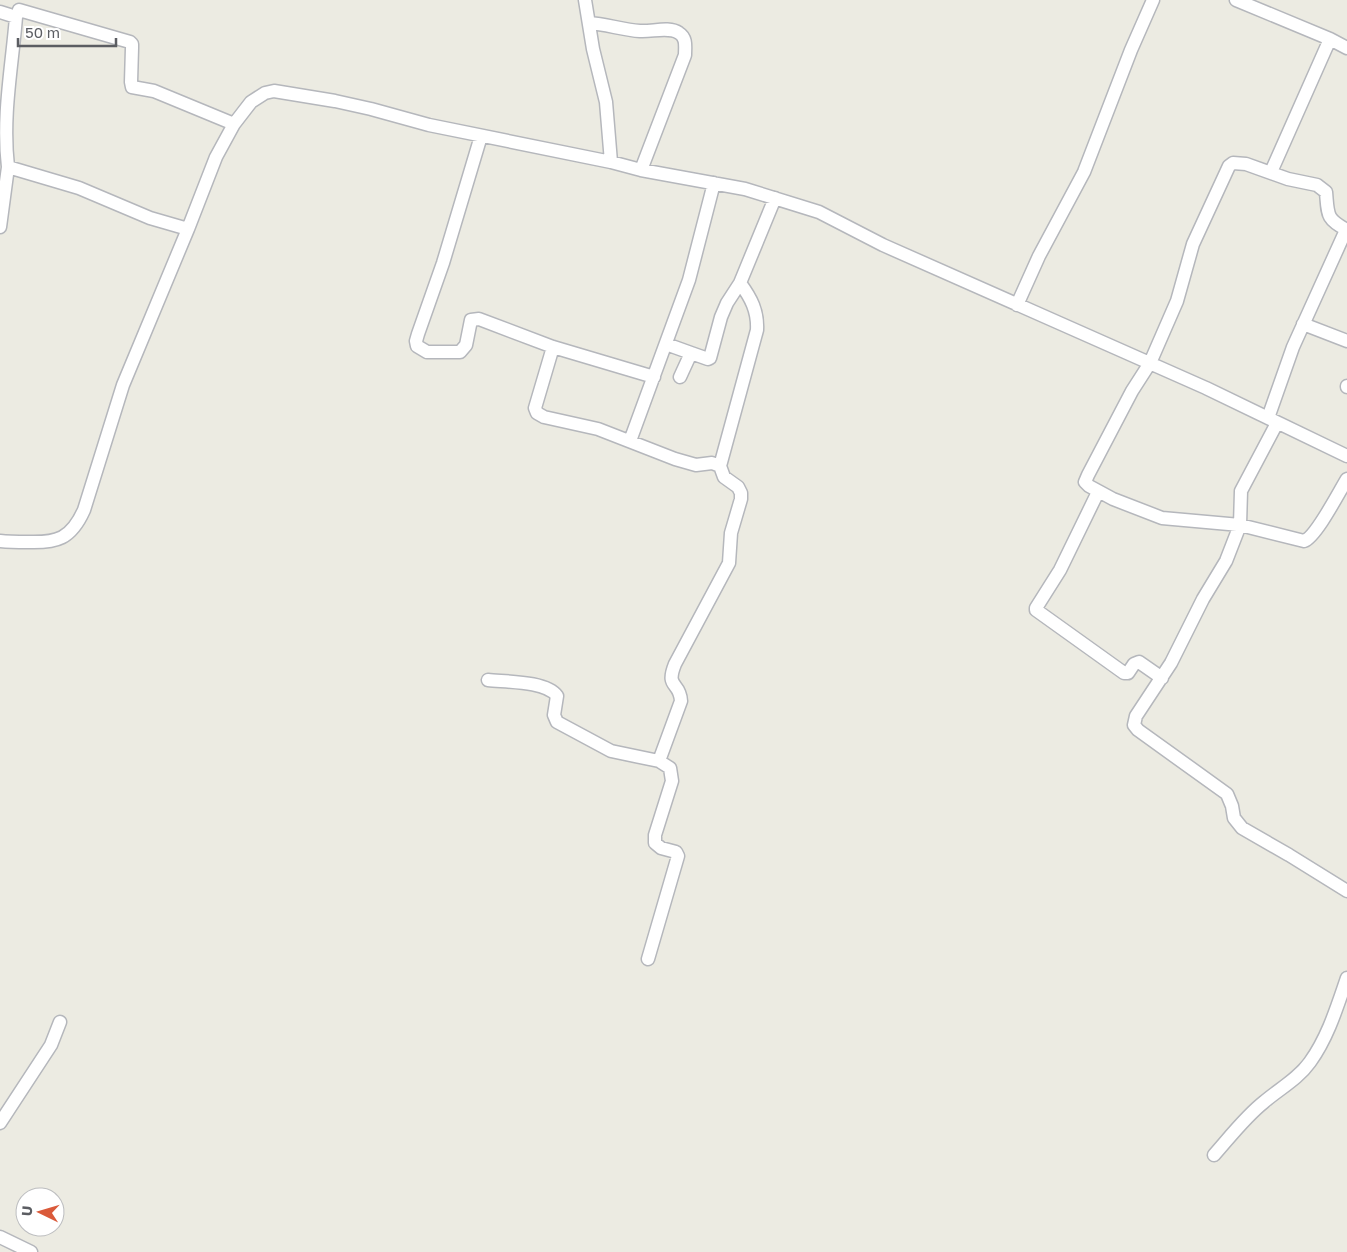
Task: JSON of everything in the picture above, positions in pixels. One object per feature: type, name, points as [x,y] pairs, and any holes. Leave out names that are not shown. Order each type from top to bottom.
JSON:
[{"type":"street","points":[[585,0],[606,102],[611,162]]},
{"type":"street","points":[[1017,305],[1035,264],[1084,172],[1131,50],[1153,0]]},
{"type":"street","points":[[1236,0],[1330,39],[1347,48]]},
{"type":"street","points":[[0,227],[8,167],[3,146],[7,93],[19,9]]},
{"type":"street","points":[[0,12],[19,9],[130,42],[132,44],[132,87],[154,90],[234,124]]},
{"type":"street","points":[[589,23],[607,24],[639,31],[675,31],[682,36],[686,44],[685,55],[642,170]]},
{"type":"street","points":[[1271,172],[1330,39]]},
{"type":"street","points":[[0,541],[55,541],[64,537],[78,523],[84,510],[122,385],[216,157],[234,124],[243,112],[259,96],[266,93],[280,92],[353,105],[429,125],[642,170],[714,183],[775,198],[827,216],[883,245],[1150,363],[1347,456]]},
{"type":"street","points":[[481,136],[443,263],[418,334],[417,346],[427,352],[460,352],[466,345],[471,320],[479,319],[552,346],[654,377]]},
{"type":"street","points":[[1347,479],[1316,530],[1307,540],[1287,538],[1240,525],[1162,518],[1113,499],[1098,492],[1086,483],[1088,475],[1132,391],[1150,363],[1177,301],[1193,244],[1229,166],[1233,163],[1239,162],[1317,185],[1326,192],[1330,218],[1333,223],[1346,230],[1293,347],[1273,421],[1241,491],[1240,525],[1226,561],[1204,598],[1171,663],[1136,716],[1134,725],[1138,730],[1227,794],[1234,818],[1242,828],[1347,891]]},
{"type":"street","points":[[8,167],[79,188],[150,218],[188,228]]},
{"type":"street","points":[[630,441],[688,280],[714,183]]},
{"type":"street","points":[[666,344],[691,354],[710,358],[726,304],[740,283],[775,198]]},
{"type":"street","points":[[659,761],[681,700],[681,694],[672,682],[672,670],[729,563],[731,533],[741,499],[738,487],[724,477],[720,466],[757,330],[756,310],[740,283]]},
{"type":"street","points":[[1302,324],[1347,341]]},
{"type":"street","points":[[552,346],[535,408],[536,412],[544,417],[598,429],[676,460],[696,465],[712,464],[720,466]]},
{"type":"street","points":[[680,377],[691,354]]},
{"type":"street","points":[[1098,492],[1060,570],[1036,610],[1124,673],[1128,673],[1134,664],[1139,662],[1162,678]]},
{"type":"street","points":[[488,680],[522,683],[546,688],[557,696],[554,715],[557,722],[612,751],[659,761],[670,768],[672,781],[655,835],[655,843],[661,848],[676,852],[678,856],[648,959]]},
{"type":"street","points":[[1214,1155],[1263,1102],[1299,1075],[1310,1062],[1321,1045],[1334,1018],[1347,978]]},
{"type":"street","points":[[0,1123],[51,1045],[60,1022]]},
{"type":"street","points":[[2,1242],[31,1252]]}]
